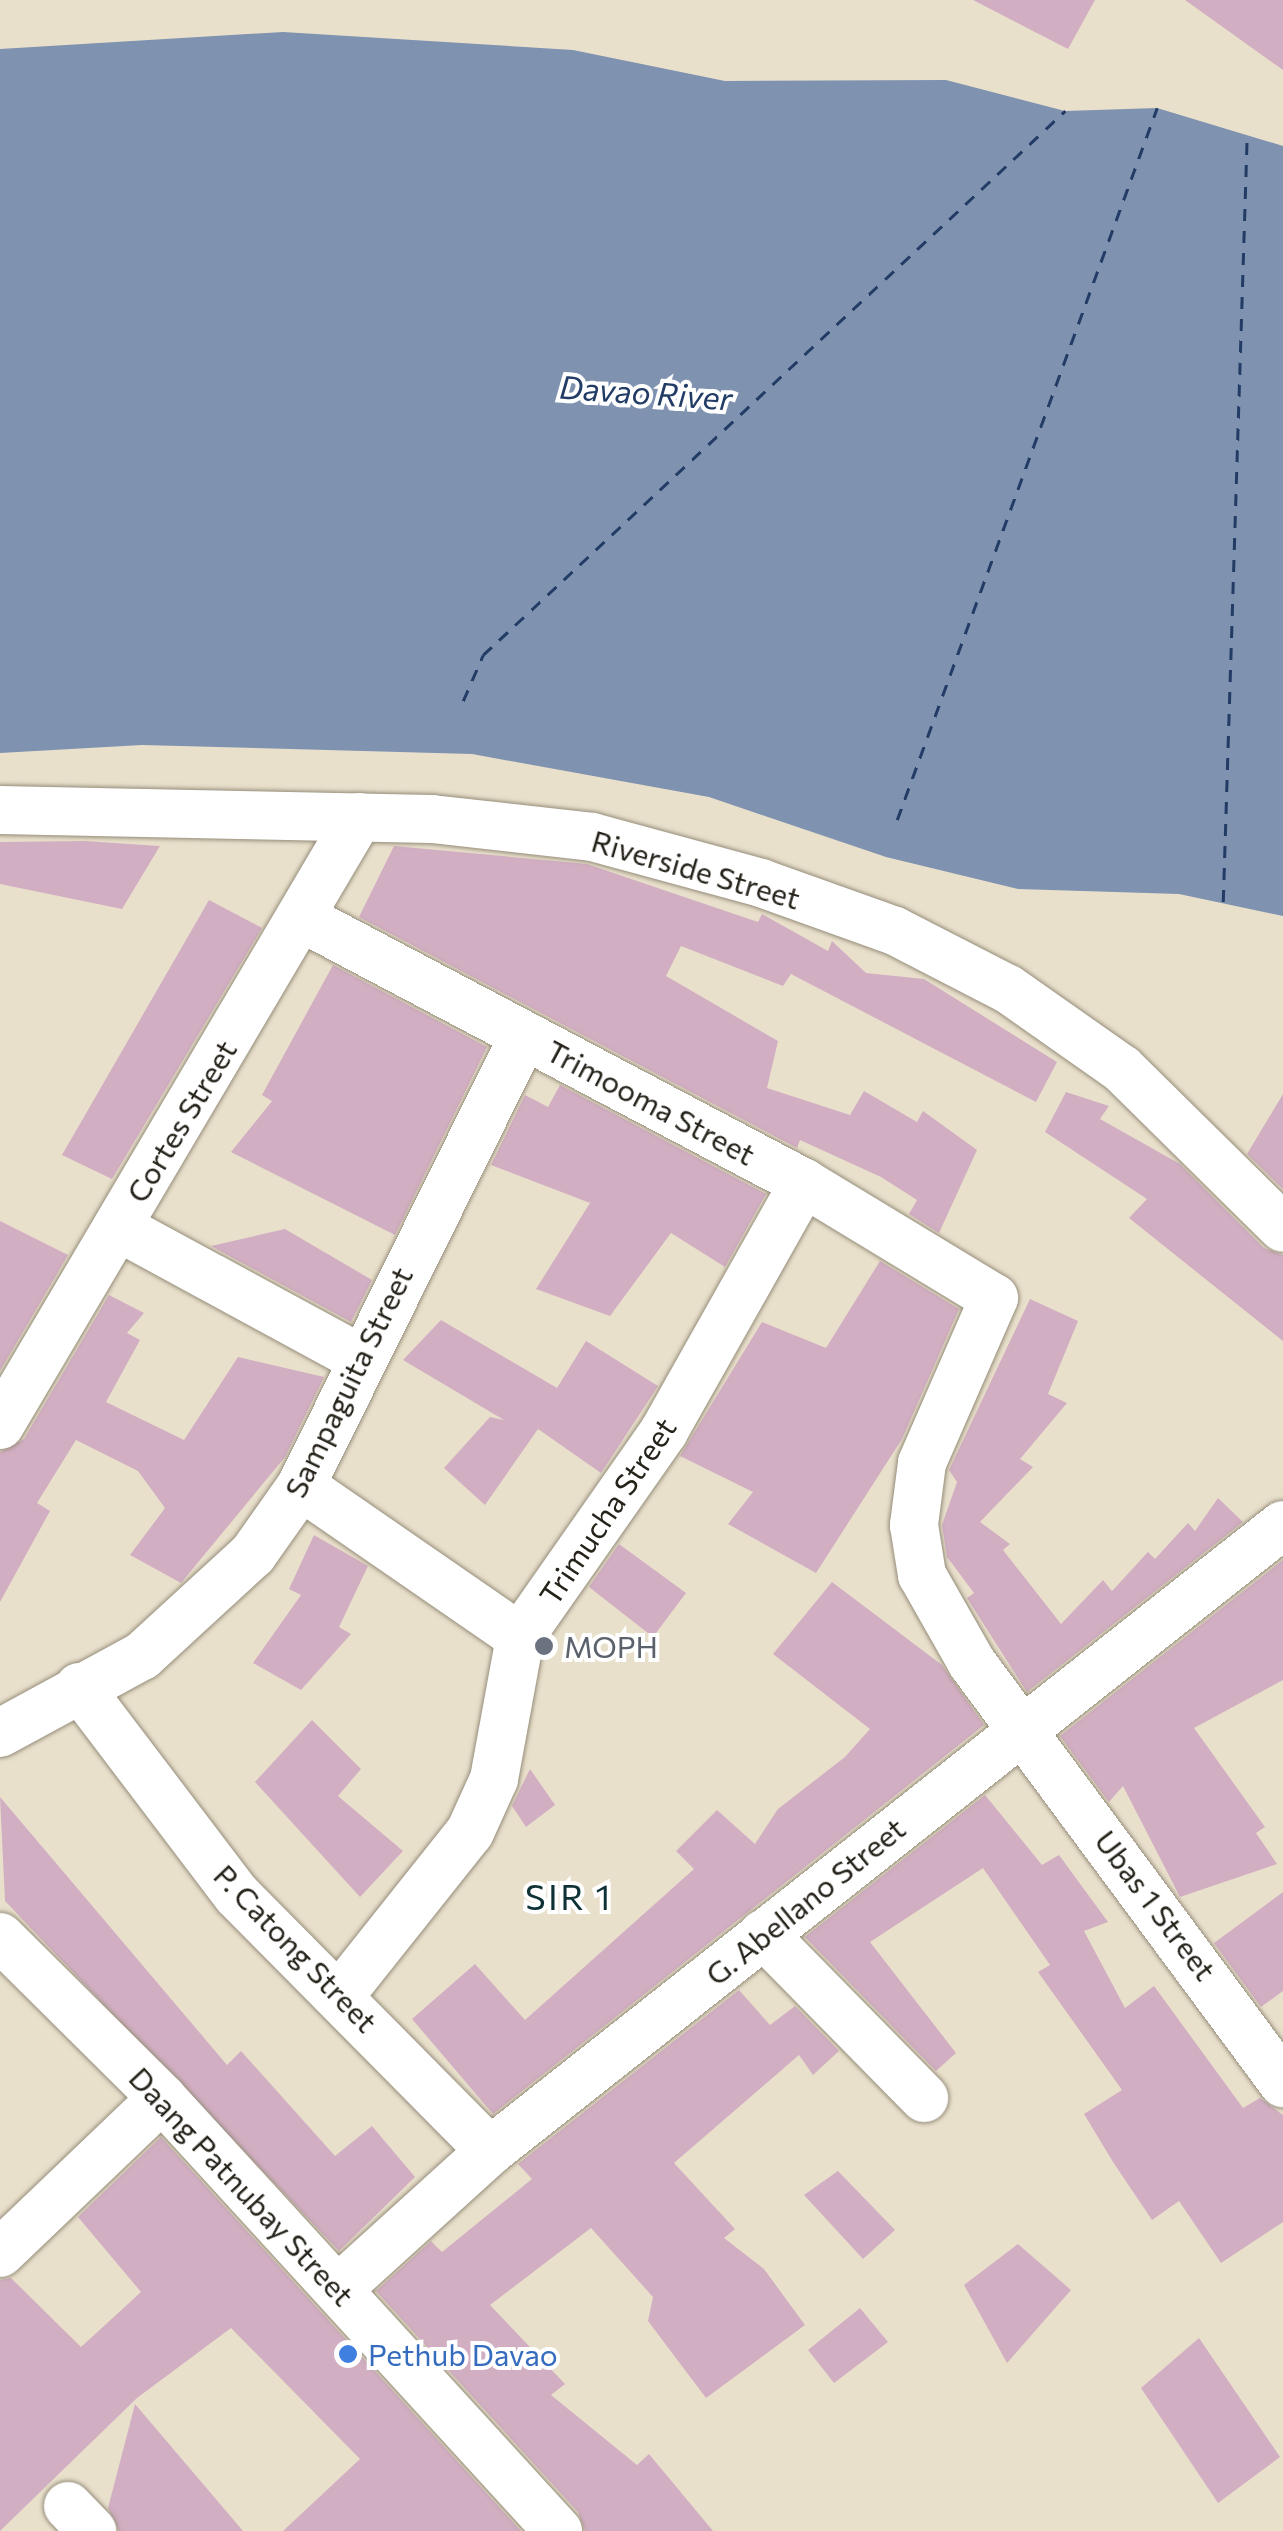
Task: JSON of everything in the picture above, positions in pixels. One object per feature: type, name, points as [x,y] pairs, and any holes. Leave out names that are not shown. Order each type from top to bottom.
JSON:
[{"type":"street","name":"Riverside Street","points":[[0,810],[359,816],[592,837],[895,931],[1008,989],[1122,1070],[1283,1228]]},
{"type":"street","name":"Cortes Street","points":[[0,1425],[359,816]]},
{"type":"street","name":"Trimooma Street","points":[[302,918],[804,1182],[994,1298]]},
{"type":"street","name":"Sampaguita Street","points":[[0,1733],[142,1656],[195,1614],[254,1554],[302,1486],[361,1358],[524,1036]]},
{"type":"street","name":"Trimucha Street","points":[[340,1994],[470,1832],[494,1779],[520,1637],[664,1430],[804,1182]]},
{"type":"street","points":[[118,1227],[361,1358]]},
{"type":"street","name":"Ubas 1 Street","points":[[994,1298],[922,1463],[914,1525],[942,1622],[1283,2083]]},
{"type":"street","points":[[302,1486],[520,1637]]},
{"type":"street","name":"G. Abellano Street","points":[[338,2290],[490,2151],[1283,1525]]},
{"type":"street","name":"P. Catong Street","points":[[79,1687],[237,1895],[340,1994],[490,2151]]},
{"type":"street","points":[[763,1934],[924,2098]]},
{"type":"street","name":"Daang Patnubay Street","points":[[0,1937],[162,2098],[558,2531]]},
{"type":"street","points":[[0,2253],[162,2098]]},
{"type":"water","name":"Davao River","points":[[283,32],[573,50],[725,81],[946,80],[1065,111],[1157,108],[1283,146],[1283,916],[1179,894],[1018,889],[886,857],[709,797],[472,754],[142,745],[0,753],[0,49]]},
{"type":"building","points":[[973,0],[1095,0],[1068,49]]},
{"type":"building","points":[[1185,0],[1283,0],[1283,70]]},
{"type":"building","points":[[84,841],[160,846],[122,909],[0,884],[0,842]]},
{"type":"building","points":[[394,846],[587,864],[758,922],[762,914],[828,951],[832,941],[866,973],[924,979],[1057,1062],[1036,1102],[791,974],[783,986],[681,946],[666,976],[778,1041],[767,1088],[850,1115],[864,1091],[917,1122],[923,1111],[977,1150],[939,1233],[909,1214],[917,1200],[881,1177],[800,1140],[797,1148],[359,917]]},
{"type":"building","points":[[209,900],[262,928],[112,1179],[62,1155]]},
{"type":"building","points":[[333,965],[487,1047],[395,1235],[231,1152],[272,1101],[262,1095]]},
{"type":"building","points":[[560,1085],[766,1194],[725,1267],[671,1233],[610,1316],[536,1289],[590,1203],[491,1165],[525,1095],[548,1107]]},
{"type":"building","points":[[1066,1092],[1109,1106],[1100,1119],[1180,1164],[1264,1248],[1283,1255],[1283,1341],[1129,1218],[1147,1199],[1045,1132]]},
{"type":"building","points":[[1283,1094],[1283,1189],[1247,1154]]},
{"type":"building","points":[[0,1221],[68,1255],[0,1371]]},
{"type":"building","points":[[285,1229],[372,1280],[351,1322],[211,1246]]},
{"type":"building","points":[[880,1261],[959,1309],[902,1439],[816,1573],[728,1524],[753,1492],[680,1456],[762,1322],[826,1348]]},
{"type":"building","points":[[109,1295],[144,1313],[127,1333],[140,1340],[106,1402],[184,1440],[238,1357],[324,1377],[285,1457],[181,1583],[130,1555],[165,1508],[138,1471],[76,1440],[37,1503],[50,1511],[0,1602],[0,1452],[24,1439]]},
{"type":"building","points":[[1030,1299],[1078,1321],[1048,1394],[1067,1403],[1020,1459],[1033,1467],[980,1522],[1010,1544],[1003,1550],[1061,1624],[1103,1580],[1112,1591],[1148,1552],[1155,1559],[1188,1523],[1195,1531],[1218,1498],[1243,1522],[1027,1692],[967,1598],[974,1593],[947,1557],[942,1525],[957,1482],[949,1470]]},
{"type":"building","points":[[441,1320],[557,1388],[586,1341],[658,1386],[601,1473],[538,1429],[485,1505],[444,1468],[490,1417],[504,1420],[403,1360]]},
{"type":"building","points":[[314,1535],[368,1566],[339,1627],[351,1634],[301,1690],[253,1663],[301,1595],[289,1589]]},
{"type":"building","points":[[619,1544],[686,1593],[653,1637],[589,1587]]},
{"type":"building","points":[[1283,1560],[1283,1680],[1194,1728],[1265,1827],[1256,1833],[1277,1864],[1180,1897],[1123,1786],[1109,1802],[1060,1736]]},
{"type":"building","points":[[832,1582],[942,1665],[984,1725],[493,2114],[412,2019],[475,1964],[525,2020],[694,1869],[676,1851],[717,1810],[755,1844],[778,1809],[845,1757],[870,1729],[773,1654]]},
{"type":"building","points":[[312,1720],[361,1769],[338,1796],[403,1851],[360,1897],[255,1782]]},
{"type":"building","points":[[530,1769],[555,1805],[526,1827],[512,1806]]},
{"type":"building","points":[[985,1795],[1042,1865],[1059,1855],[1108,1922],[1084,1931],[1125,2008],[1154,1986],[1243,2108],[1260,2098],[1283,2115],[1283,2222],[1221,2263],[1179,2201],[1152,2220],[1084,2114],[1122,2090],[1038,1972],[1050,1965],[983,1868],[870,1942],[956,2053],[936,2071],[805,1937]]},
{"type":"building","points":[[0,1797],[227,2065],[241,2051],[335,2156],[372,2126],[415,2177],[339,2251],[5,1901]]},
{"type":"building","points":[[1283,1892],[1283,1991],[1261,2007],[1214,1943]]},
{"type":"building","points":[[739,1990],[770,2025],[795,2006],[839,2051],[813,2075],[799,2055],[674,2163],[735,2229],[724,2238],[764,2269],[805,2325],[706,2398],[648,2321],[653,2297],[591,2228],[490,2305],[565,2384],[551,2395],[637,2465],[649,2454],[713,2531],[585,2531],[578,2512],[376,2291],[431,2241],[442,2252],[532,2179],[518,2164]]},
{"type":"building","points":[[161,2137],[521,2531],[283,2531],[360,2459],[231,2328],[137,2398],[0,2531],[0,2280],[11,2278],[81,2347],[141,2292],[78,2217]]},
{"type":"building","points":[[838,2171],[895,2230],[863,2259],[804,2195]]},
{"type":"building","points":[[1018,2244],[1071,2290],[1007,2363],[964,2285]]},
{"type":"building","points":[[860,2308],[888,2342],[834,2383],[808,2350]]},
{"type":"building","points":[[1199,2338],[1280,2457],[1218,2503],[1141,2388]]},
{"type":"building","points":[[135,2404],[243,2531],[119,2531],[108,2508]]},
{"type":"ferry route","points":[[897,820],[1157,108]]},
{"type":"ferry route","points":[[463,701],[483,655],[1065,111]]},
{"type":"ferry route","points":[[1223,902],[1247,136]]},
{"type":"place","name":"MOPH","points":[[544,1646]]},
{"type":"place","name":"Pethub Davao","points":[[348,2354]]},
{"type":"district","name":"SIR 1","points":[[569,1896]]}]
